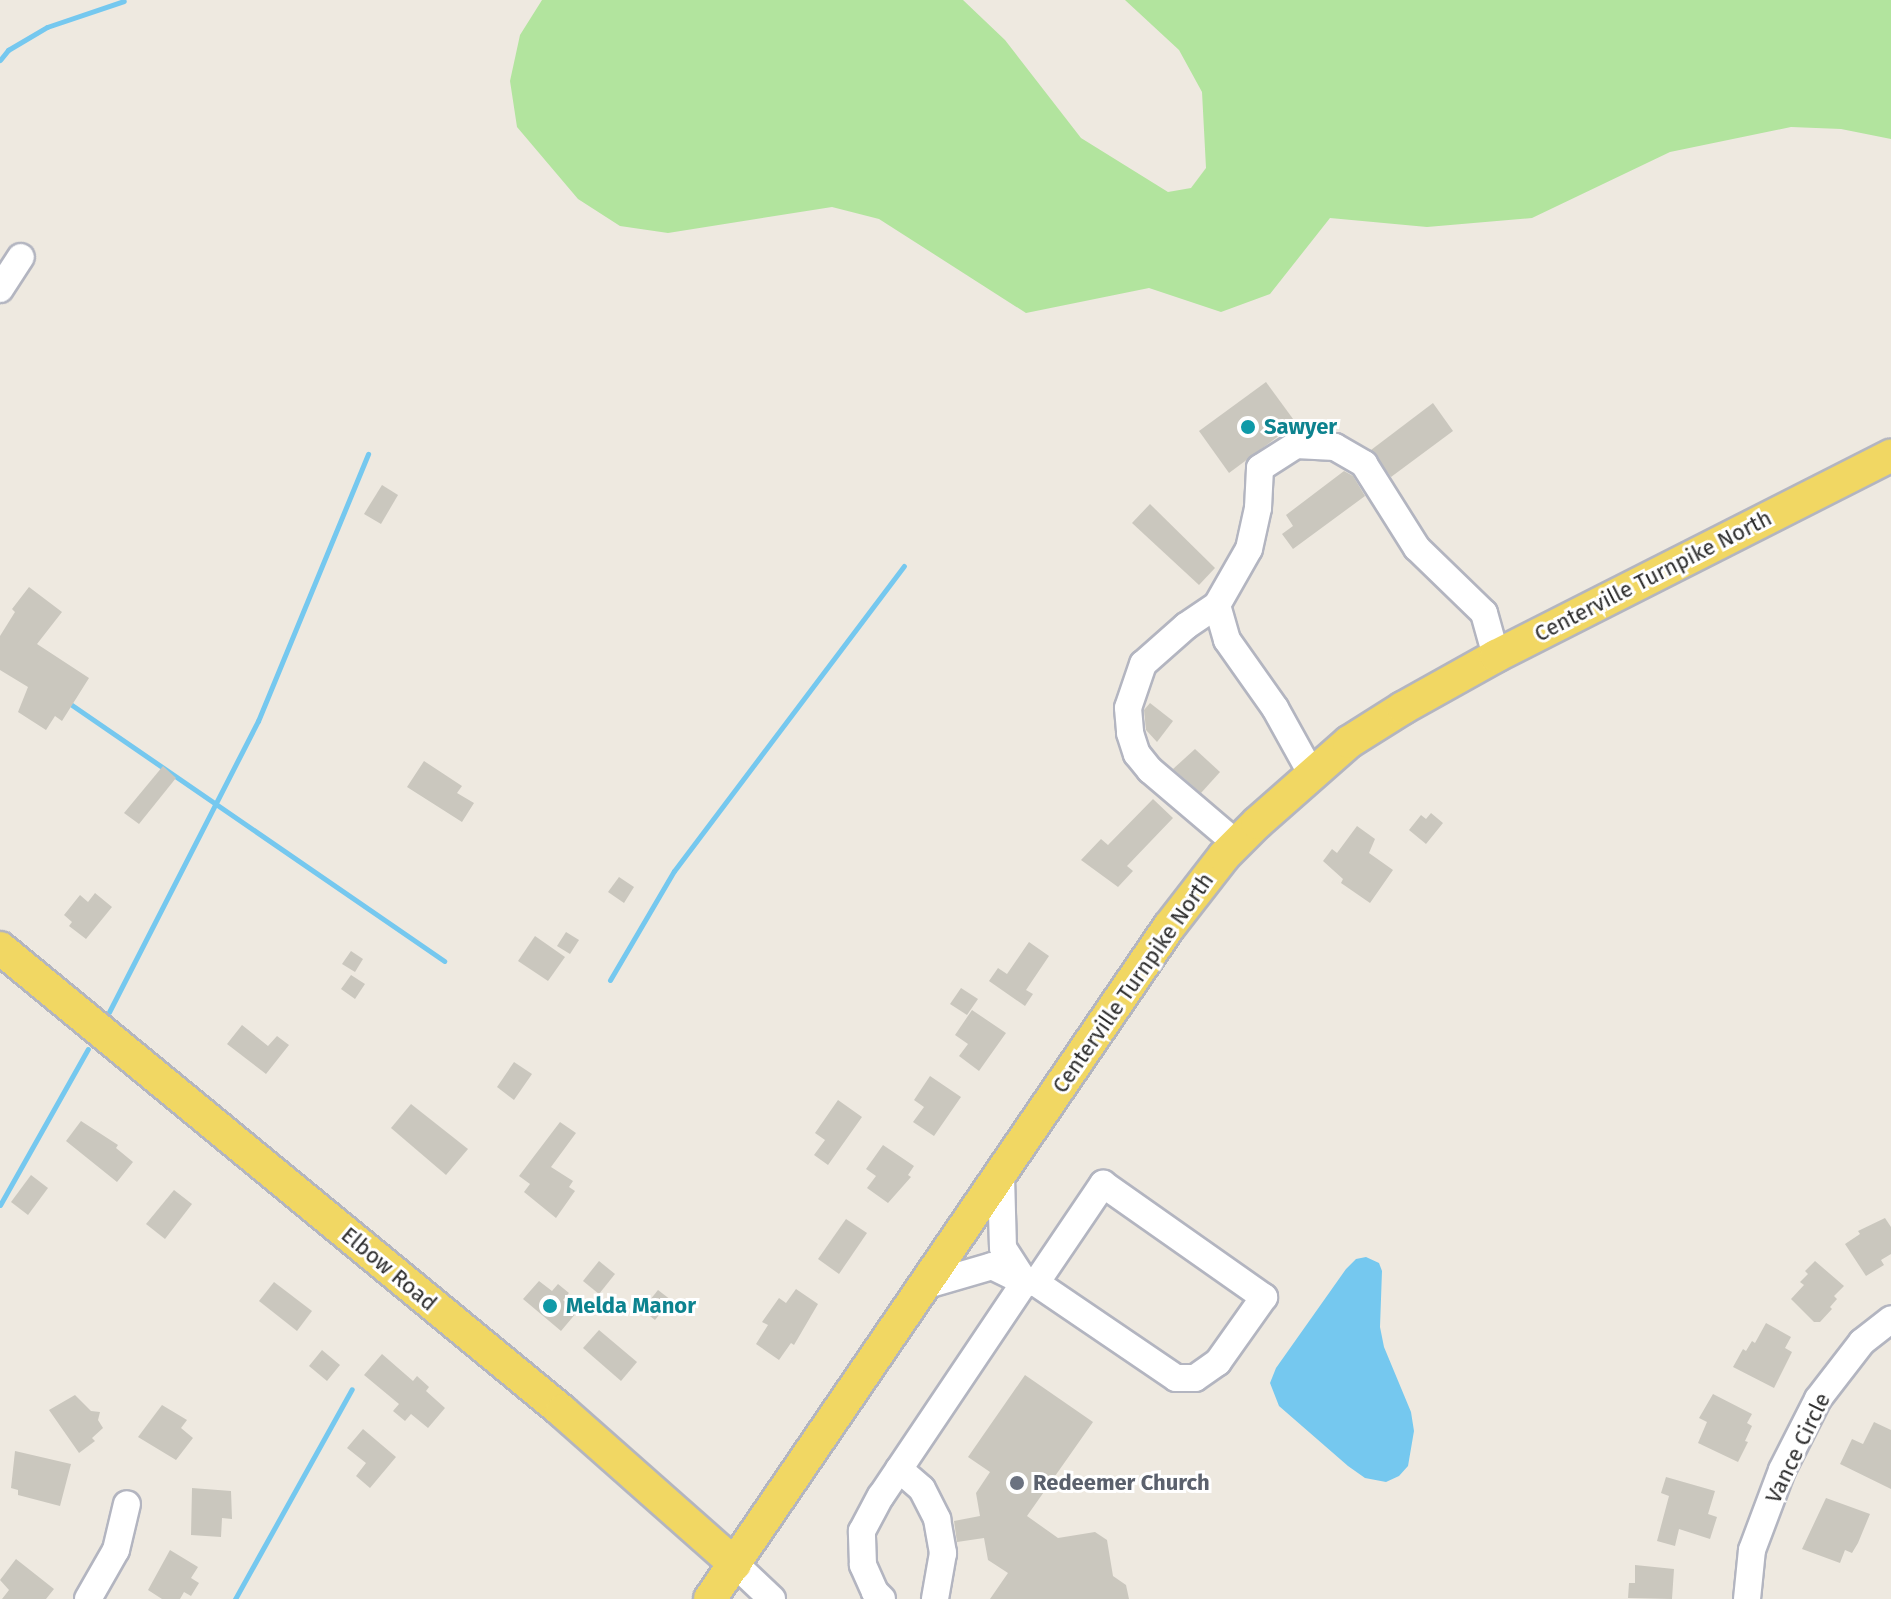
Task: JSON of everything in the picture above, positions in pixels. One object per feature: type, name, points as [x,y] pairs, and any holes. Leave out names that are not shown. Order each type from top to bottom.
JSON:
[{"type":"main road","name":"Centerville Turnpike North","points":[[710,1599],[1169,927],[1237,844],[1311,773],[1349,742],[1403,708],[1496,656],[1891,456]]},
{"type":"main road","name":"Elbow Road","points":[[0,948],[562,1411],[735,1564]]},
{"type":"street","points":[[0,289],[21,257]]},
{"type":"street","points":[[1237,844],[1150,770],[1137,754],[1130,733],[1128,708],[1143,664],[1186,626],[1217,605],[1249,549],[1258,508],[1260,468],[1296,445],[1335,447],[1364,464],[1417,548],[1484,613],[1496,656]]},
{"type":"street","points":[[1217,605],[1227,640],[1275,708],[1311,773]]},
{"type":"street","points":[[1001,1175],[1003,1248],[1030,1283]]},
{"type":"street","points":[[882,1599],[875,1592],[863,1565],[862,1531],[899,1469],[1030,1283],[1103,1184],[1264,1297],[1218,1362],[1195,1378],[1176,1378],[1030,1283],[992,1266],[927,1285]]},
{"type":"street","name":"Vance Circle","points":[[1747,1599],[1752,1550],[1782,1470],[1818,1399],[1862,1342],[1891,1319]]},
{"type":"street","points":[[899,1469],[922,1489],[937,1519],[943,1553],[935,1599]]},
{"type":"street","points":[[88,1599],[116,1550],[127,1504]]},
{"type":"street","name":"Elbow Road","points":[[735,1564],[772,1599]]},
{"type":"green space","points":[[542,0],[963,0],[1005,40],[1081,138],[1168,192],[1191,188],[1206,168],[1202,92],[1179,50],[1125,0],[1891,0],[1891,139],[1841,129],[1791,127],[1670,152],[1532,218],[1427,227],[1330,218],[1270,294],[1221,312],[1149,288],[1026,313],[879,219],[832,207],[668,233],[620,226],[578,199],[517,127],[510,81],[520,35]]},
{"type":"water","points":[[1366,1257],[1379,1263],[1382,1271],[1380,1327],[1384,1347],[1411,1412],[1414,1431],[1408,1466],[1399,1476],[1386,1482],[1365,1478],[1348,1466],[1279,1406],[1270,1383],[1276,1368],[1346,1269],[1356,1259]]},
{"type":"building","name":"Sawyer","points":[[1266,382],[1296,423],[1229,473],[1199,431]]},
{"type":"building","points":[[1433,403],[1453,431],[1391,477],[1371,450]]},
{"type":"building","points":[[1344,471],[1353,476],[1365,496],[1293,549],[1282,534],[1293,526],[1286,515]]},
{"type":"building","points":[[382,485],[398,495],[381,524],[364,514]]},
{"type":"building","points":[[1150,504],[1215,568],[1199,585],[1132,523]]},
{"type":"building","points":[[29,587],[62,612],[37,644],[89,678],[62,721],[55,716],[46,730],[18,712],[28,687],[0,670],[0,636],[15,612],[12,609]]},
{"type":"building","points":[[1150,703],[1173,721],[1157,742],[1146,730],[1144,710]]},
{"type":"building","points":[[1195,749],[1220,772],[1201,793],[1173,769]]},
{"type":"building","points":[[424,761],[462,786],[457,793],[474,803],[462,822],[407,787]]},
{"type":"building","points":[[163,766],[176,778],[139,824],[124,813]]},
{"type":"building","points":[[1153,799],[1173,818],[1127,866],[1133,871],[1118,887],[1081,860],[1101,839],[1108,845]]},
{"type":"building","points":[[1431,813],[1443,823],[1426,844],[1409,830],[1421,815],[1426,819]]},
{"type":"building","points":[[1357,826],[1375,839],[1369,853],[1393,870],[1370,903],[1341,883],[1343,879],[1323,861],[1332,849],[1337,853]]},
{"type":"building","points":[[619,877],[634,887],[624,903],[608,892]]},
{"type":"building","points":[[95,893],[112,907],[86,939],[69,926],[72,922],[64,915],[80,895],[88,902]]},
{"type":"building","points":[[566,932],[579,940],[570,954],[557,946]]},
{"type":"building","points":[[535,936],[565,957],[548,981],[518,961]]},
{"type":"building","points":[[1029,942],[1049,956],[1026,990],[1033,994],[1025,1006],[989,981],[998,968],[1007,974]]},
{"type":"building","points":[[351,951],[363,959],[355,972],[342,964]]},
{"type":"building","points":[[351,975],[365,984],[355,999],[341,989]]},
{"type":"building","points":[[961,988],[978,999],[967,1015],[950,1004]]},
{"type":"building","points":[[972,1010],[1006,1033],[979,1071],[959,1056],[968,1044],[955,1035]]},
{"type":"building","points":[[242,1025],[268,1046],[277,1036],[289,1045],[266,1074],[227,1044]]},
{"type":"building","points":[[514,1062],[532,1074],[514,1100],[497,1087]]},
{"type":"building","points":[[930,1076],[961,1097],[934,1136],[913,1122],[924,1107],[914,1100]]},
{"type":"building","points":[[838,1100],[862,1117],[828,1165],[814,1155],[825,1140],[815,1133]]},
{"type":"building","points":[[411,1104],[468,1149],[446,1175],[391,1128]]},
{"type":"building","points":[[81,1121],[118,1145],[116,1148],[133,1162],[117,1182],[66,1141]]},
{"type":"building","points":[[560,1122],[576,1133],[551,1167],[573,1181],[569,1187],[575,1191],[556,1218],[524,1192],[530,1184],[519,1176]]},
{"type":"building","points":[[883,1145],[914,1166],[908,1175],[911,1177],[888,1203],[867,1188],[876,1176],[866,1169]]},
{"type":"building","points":[[31,1175],[48,1188],[28,1215],[11,1202]]},
{"type":"building","points":[[174,1190],[192,1204],[165,1239],[146,1224]]},
{"type":"building","points":[[1885,1218],[1891,1227],[1891,1254],[1881,1260],[1884,1265],[1866,1276],[1845,1244],[1860,1234],[1858,1231]]},
{"type":"building","points":[[846,1219],[867,1233],[839,1274],[818,1259]]},
{"type":"building","points":[[599,1261],[615,1274],[599,1294],[583,1281]]},
{"type":"building","points":[[1815,1261],[1844,1286],[1834,1296],[1837,1299],[1830,1307],[1832,1309],[1820,1322],[1814,1322],[1791,1299],[1804,1285],[1800,1282],[1808,1274],[1805,1271]]},
{"type":"building","name":"Melda Manor","points":[[539,1281],[552,1291],[558,1284],[569,1293],[563,1300],[577,1312],[561,1331],[523,1299]]},
{"type":"building","points":[[274,1282],[312,1311],[297,1331],[259,1301]]},
{"type":"building","points":[[796,1289],[818,1304],[794,1345],[791,1343],[779,1360],[756,1344],[768,1325],[762,1322],[779,1298],[786,1303]]},
{"type":"building","points":[[658,1290],[671,1300],[655,1320],[642,1310]]},
{"type":"building","points":[[1766,1323],[1791,1337],[1785,1348],[1792,1352],[1774,1388],[1733,1367],[1743,1349],[1746,1351],[1752,1341],[1755,1343]]},
{"type":"building","points":[[599,1330],[637,1362],[621,1381],[583,1348]]},
{"type":"building","points":[[322,1350],[340,1365],[327,1381],[309,1366]]},
{"type":"building","points":[[382,1354],[413,1381],[417,1376],[429,1387],[426,1391],[445,1408],[428,1428],[411,1414],[405,1421],[393,1411],[399,1404],[364,1375]]},
{"type":"building","name":"Redeemer Church","points":[[1025,1375],[1093,1422],[1027,1516],[1058,1538],[1095,1532],[1107,1540],[1113,1576],[1126,1585],[1129,1599],[990,1599],[1008,1573],[988,1560],[984,1538],[957,1542],[954,1521],[980,1516],[976,1493],[990,1472],[968,1457]]},
{"type":"building","points":[[1713,1394],[1752,1414],[1747,1423],[1752,1426],[1745,1441],[1748,1442],[1738,1462],[1698,1443],[1707,1422],[1699,1418]]},
{"type":"building","points":[[75,1395],[91,1411],[100,1412],[98,1420],[103,1428],[92,1438],[95,1441],[79,1453],[49,1410]]},
{"type":"building","points":[[162,1405],[187,1420],[181,1428],[193,1438],[176,1460],[138,1437]]},
{"type":"building","points":[[1874,1422],[1891,1430],[1891,1489],[1840,1464],[1852,1439],[1863,1444]]},
{"type":"building","points":[[363,1429],[396,1457],[370,1488],[356,1476],[366,1463],[347,1448]]},
{"type":"building","points":[[15,1451],[71,1464],[60,1506],[18,1495],[18,1490],[11,1488]]},
{"type":"building","points":[[1666,1477],[1715,1491],[1708,1514],[1717,1517],[1710,1539],[1679,1529],[1675,1546],[1657,1541],[1669,1496],[1661,1493]]},
{"type":"building","points":[[192,1488],[231,1491],[232,1519],[222,1518],[221,1537],[191,1535]]},
{"type":"building","points":[[1826,1498],[1870,1514],[1852,1553],[1845,1550],[1840,1563],[1802,1549]]},
{"type":"building","points":[[170,1550],[198,1567],[191,1578],[199,1583],[191,1596],[184,1592],[180,1599],[162,1599],[148,1590]]},
{"type":"building","points":[[16,1559],[54,1589],[46,1599],[2,1599],[9,1590],[0,1580]]},
{"type":"building","points":[[1635,1565],[1674,1569],[1672,1599],[1628,1598],[1629,1583],[1635,1583]]},
{"type":"waterway","points":[[0,60],[8,50],[47,27],[124,1]]},
{"type":"waterway","points":[[109,1012],[258,721],[368,454]]},
{"type":"waterway","points":[[610,980],[674,871],[904,566]]},
{"type":"waterway","points":[[66,701],[444,961]]},
{"type":"waterway","points":[[0,1205],[88,1049]]},
{"type":"waterway","points":[[235,1599],[352,1389]]},
{"type":"place","name":"Sawyer","points":[[1248,427]]},
{"type":"place","name":"Melda Manor","points":[[550,1306]]},
{"type":"place","name":"Redeemer Church","points":[[1017,1483]]}]
